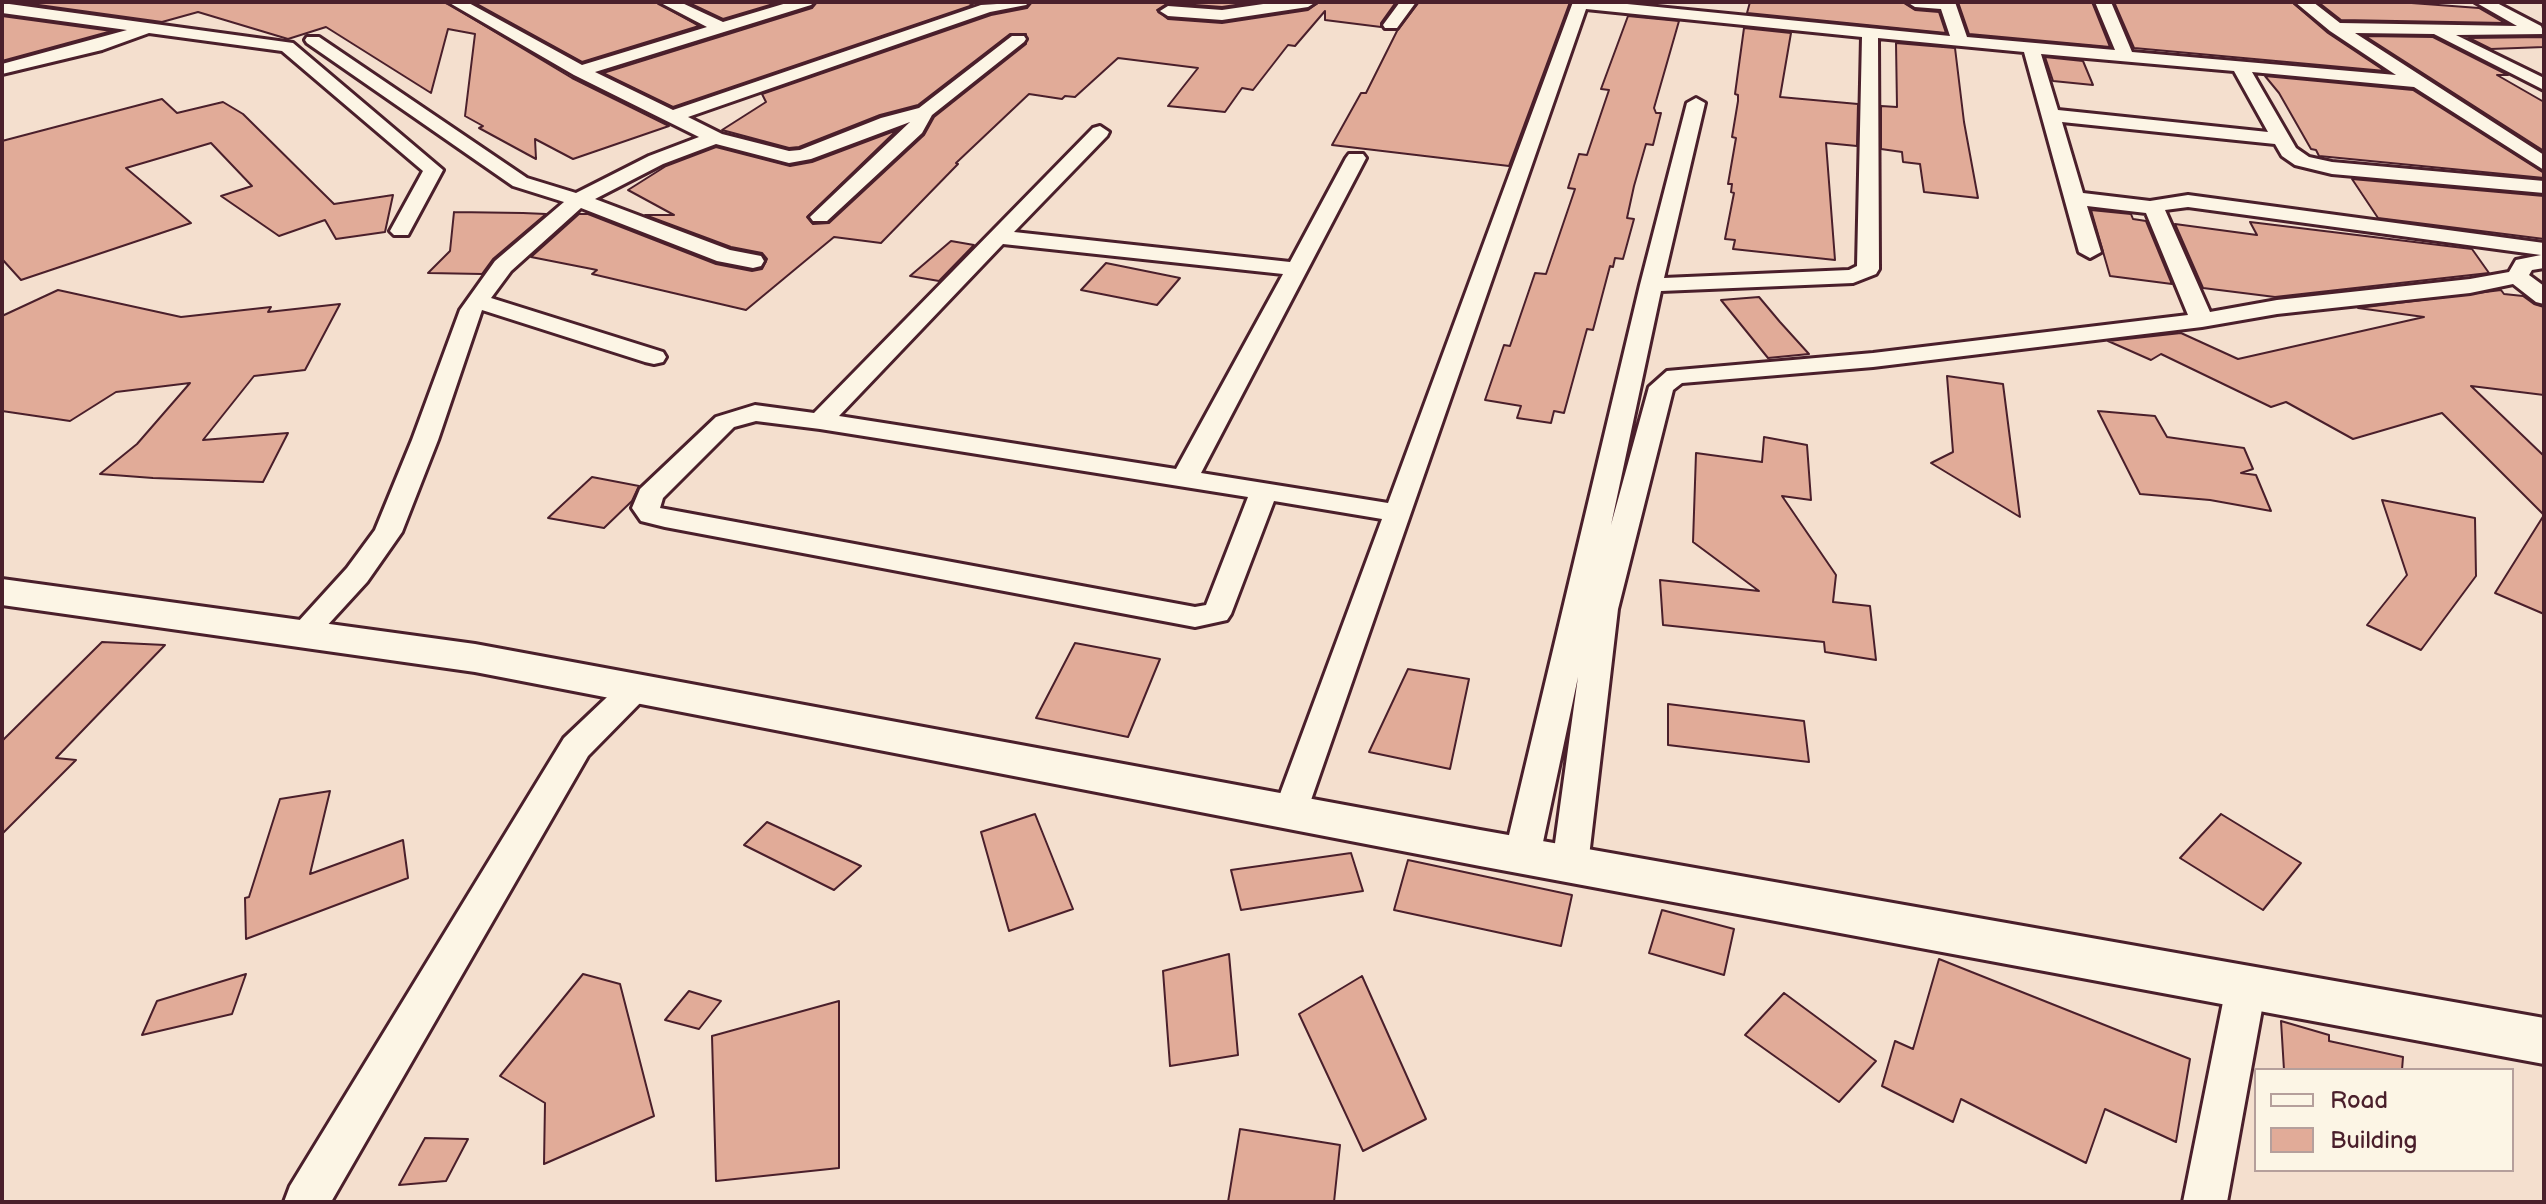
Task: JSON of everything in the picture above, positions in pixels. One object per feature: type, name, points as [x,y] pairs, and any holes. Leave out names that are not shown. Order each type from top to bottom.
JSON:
[{"type":"street","points":[[456,2],[671,117],[715,138],[764,153],[789,157],[804,155],[888,122],[925,112]]},
{"type":"street","points":[[667,2],[720,27]]},
{"type":"street","points":[[580,71],[806,2]]},
{"type":"street","points":[[671,117],[981,5],[1021,2]]},
{"type":"street","points":[[1168,11],[1222,15],[1308,2]]},
{"type":"street","points":[[1391,25],[1408,2]]},
{"type":"street","points":[[1915,2],[1948,4],[1960,42]]},
{"type":"street","points":[[2103,2],[2125,54]]},
{"type":"street","points":[[2303,2],[2336,28],[2544,164]]},
{"type":"street","points":[[2483,2],[2541,32]]},
{"type":"street","points":[[1291,813],[1580,3],[1870,34],[2421,82]]},
{"type":"street","points":[[2,8],[287,47],[433,170],[401,231]]},
{"type":"street","points":[[2,69],[96,46],[150,28]]},
{"type":"street","points":[[2336,28],[2541,32]]},
{"type":"street","points":[[2437,32],[2544,85]]},
{"type":"street","points":[[1651,285],[1853,276],[1868,269],[1870,34]]},
{"type":"street","points":[[820,217],[915,129],[925,112],[1018,39]]},
{"type":"street","points":[[313,40],[520,182],[578,200],[725,256],[753,261]]},
{"type":"street","points":[[2031,47],[2090,252]]},
{"type":"street","points":[[2239,65],[2295,158],[2332,168],[2544,187]]},
{"type":"street","points":[[1522,856],[1651,285],[1696,103]]},
{"type":"street","points":[[2051,115],[2282,139]]},
{"type":"street","points":[[820,421],[1100,132]]},
{"type":"street","points":[[297,633],[357,575],[388,532],[425,440],[471,310],[503,266],[578,200],[656,160],[715,138]]},
{"type":"street","points":[[1184,479],[1356,158]]},
{"type":"street","points":[[2075,198],[2154,208],[2170,201],[2188,201],[2544,249]]},
{"type":"street","points":[[2154,208],[2202,320]]},
{"type":"street","points":[[998,237],[1296,269]]},
{"type":"street","points":[[2517,277],[2524,265],[2544,261]]},
{"type":"street","points":[[1570,865],[1603,609],[1661,387],[1676,376],[1873,360],[2202,320],[2277,307],[2470,286],[2517,277],[2544,297]]},
{"type":"street","points":[[477,301],[654,357]]},
{"type":"street","points":[[1264,491],[1220,607],[1216,613],[1195,617],[665,518],[651,515],[646,508],[650,495],[725,422],[755,413],[820,421],[1264,491],[1398,513]]},
{"type":"street","points":[[2,592],[475,658],[1570,865],[2544,1041]]},
{"type":"street","points":[[306,1202],[576,747],[635,689]]},
{"type":"street","points":[[2205,1202],[2246,987]]},
{"type":"building","points":[[17,2],[445,2],[572,78],[669,126],[573,159],[535,139],[536,159],[479,128],[483,126],[465,116],[475,34],[448,29],[431,93],[326,27],[288,39],[198,12],[162,22]]},
{"type":"building","points":[[473,2],[656,2],[699,26],[582,62]]},
{"type":"building","points":[[687,2],[780,2],[723,19]]},
{"type":"building","points":[[817,2],[967,2],[973,5],[673,107],[603,73],[812,8]]},
{"type":"building","points":[[1032,2],[1256,2],[1222,7],[1168,3],[1157,10],[1168,19],[1222,23],[1308,10],[1319,2],[1396,2],[1381,27],[1325,20],[1325,11],[1295,46],[1288,45],[1253,90],[1242,88],[1225,112],[1168,106],[1198,68],[1118,58],[1075,97],[1065,96],[1062,99],[1029,94],[956,163],[881,243],[834,237],[746,310],[592,274],[597,270],[531,257],[579,214],[588,214],[716,264],[752,271],[762,269],[767,259],[762,253],[731,247],[645,215],[674,215],[628,190],[666,166],[716,147],[790,166],[812,162],[897,130],[807,217],[813,224],[829,223],[924,135],[934,117],[1026,44],[1026,34],[1010,34],[918,105],[880,115],[799,147],[789,148],[722,130],[766,102],[762,94],[991,15],[1027,8]]},
{"type":"building","points":[[1419,2],[1570,2],[1509,166],[1332,145],[1361,93],[1366,93],[1397,31]]},
{"type":"building","points":[[1750,2],[1904,3],[1915,10],[1939,12],[1946,33],[1747,13]]},
{"type":"building","points":[[1958,2],[2092,2],[2110,47],[1969,34]]},
{"type":"building","points":[[2114,2],[2292,2],[2328,33],[2385,71],[2134,48]]},
{"type":"building","points":[[2318,2],[2398,2],[2479,8],[2505,23],[2341,20]]},
{"type":"building","points":[[2,16],[112,31],[2,61]]},
{"type":"building","points":[[1628,16],[1679,21],[1654,108],[1656,113],[1661,113],[1653,145],[1646,144],[1634,186],[1627,218],[1634,219],[1623,259],[1615,258],[1613,267],[1610,266],[1593,330],[1587,329],[1564,413],[1554,411],[1551,423],[1517,418],[1521,406],[1485,400],[1504,345],[1510,346],[1535,273],[1546,274],[1575,189],[1568,188],[1579,154],[1587,155],[1609,90],[1601,89]]},
{"type":"building","points":[[1744,28],[1791,33],[1780,97],[1858,104],[1857,146],[1826,143],[1835,260],[1733,249],[1735,240],[1725,239],[1734,193],[1731,192],[1732,184],[1728,184],[1736,138],[1732,137],[1738,101],[1735,94]]},
{"type":"building","points":[[2365,36],[2433,37],[2508,75],[2497,75],[2544,102],[2544,151]]},
{"type":"building","points":[[2544,37],[2544,47],[2491,49],[2469,38]]},
{"type":"building","points":[[1896,43],[1955,48],[1978,198],[1924,192],[1920,164],[1903,162],[1902,152],[1881,149],[1881,106],[1897,107]]},
{"type":"building","points":[[2045,57],[2083,61],[2093,85],[2053,81]]},
{"type":"building","points":[[2265,76],[2413,90],[2544,173],[2544,178],[2319,156],[2316,150],[2311,149],[2279,93]]},
{"type":"building","points":[[162,99],[177,113],[223,102],[243,114],[334,204],[393,195],[385,232],[336,239],[325,220],[279,236],[221,196],[252,186],[211,143],[126,168],[191,223],[21,280],[2,259],[2,141]]},
{"type":"building","points":[[2352,179],[2544,196],[2544,239],[2378,218]]},
{"type":"building","points":[[2091,210],[2131,214],[2133,219],[2146,221],[2172,284],[2110,276]]},
{"type":"building","points":[[454,212],[546,214],[493,259],[482,274],[428,273],[450,251]]},
{"type":"building","points":[[2250,222],[2472,249],[2489,273],[2275,297],[2203,288],[2175,224],[2257,235]]},
{"type":"building","points":[[951,241],[974,245],[939,281],[910,276]]},
{"type":"building","points":[[1106,263],[1180,278],[1157,305],[1081,290]]},
{"type":"building","points":[[58,290],[181,317],[271,307],[268,312],[340,304],[305,370],[254,376],[203,440],[288,433],[263,482],[153,478],[100,474],[137,444],[190,383],[116,392],[70,421],[2,411],[2,316]]},
{"type":"building","points":[[2501,290],[2504,294],[2523,296],[2544,307],[2544,395],[2471,386],[2544,456],[2544,515],[2442,413],[2353,439],[2286,402],[2271,407],[2161,354],[2151,360],[2108,341],[2181,333],[2238,359],[2424,317],[2358,308]]},
{"type":"building","points":[[1759,297],[1809,354],[1768,358],[1721,300]]},
{"type":"building","points":[[1947,376],[2003,384],[2020,517],[1931,463],[1953,452]]},
{"type":"building","points":[[2098,411],[2155,416],[2167,437],[2244,448],[2253,469],[2241,473],[2256,475],[2271,511],[2210,500],[2140,494]]},
{"type":"building","points":[[1764,437],[1807,445],[1811,500],[1782,496],[1836,575],[1833,602],[1870,606],[1876,660],[1825,652],[1824,642],[1663,625],[1660,580],[1759,591],[1693,542],[1696,453],[1762,462]]},
{"type":"building","points":[[592,477],[639,486],[632,501],[604,528],[548,518]]},
{"type":"building","points":[[2382,500],[2475,518],[2476,576],[2421,650],[2367,625],[2407,575]]},
{"type":"building","points":[[2544,515],[2544,614],[2495,593]]},
{"type":"building","points":[[102,642],[165,645],[56,758],[76,760],[2,834],[2,741]]},
{"type":"building","points":[[1075,643],[1160,659],[1128,737],[1036,718]]},
{"type":"building","points":[[1408,669],[1469,679],[1450,769],[1369,752]]},
{"type":"building","points":[[1668,704],[1804,721],[1809,762],[1668,745]]},
{"type":"building","points":[[330,791],[310,874],[403,840],[408,878],[246,939],[245,898],[249,897],[280,799]]},
{"type":"building","points":[[1035,814],[1073,909],[1009,931],[981,832]]},
{"type":"building","points":[[2221,814],[2301,863],[2263,910],[2180,858]]},
{"type":"building","points":[[767,822],[861,866],[834,890],[744,845]]},
{"type":"building","points":[[1351,853],[1363,891],[1241,910],[1231,870]]},
{"type":"building","points":[[1408,860],[1572,895],[1561,946],[1394,910]]},
{"type":"building","points":[[1662,910],[1734,929],[1724,975],[1649,953]]},
{"type":"building","points":[[1229,954],[1238,1055],[1170,1066],[1163,971]]},
{"type":"building","points":[[1939,959],[2190,1059],[2176,1142],[2105,1109],[2086,1163],[1961,1099],[1953,1122],[1882,1086],[1895,1041],[1913,1049]]},
{"type":"building","points":[[246,974],[232,1014],[142,1035],[157,1001]]},
{"type":"building","points":[[583,974],[620,984],[654,1116],[544,1164],[545,1103],[500,1076]]},
{"type":"building","points":[[1362,976],[1426,1119],[1363,1151],[1299,1014]]},
{"type":"building","points":[[689,991],[721,1001],[699,1029],[665,1020]]},
{"type":"building","points":[[1784,993],[1876,1061],[1839,1102],[1745,1035]]},
{"type":"building","points":[[839,1001],[839,1168],[716,1181],[712,1036]]},
{"type":"building","points":[[2281,1021],[2329,1035],[2329,1041],[2403,1057],[2402,1068],[2284,1068]]},
{"type":"building","points":[[1240,1129],[1340,1145],[1334,1202],[1228,1202]]},
{"type":"building","points":[[425,1138],[468,1139],[446,1181],[399,1185]]}]
